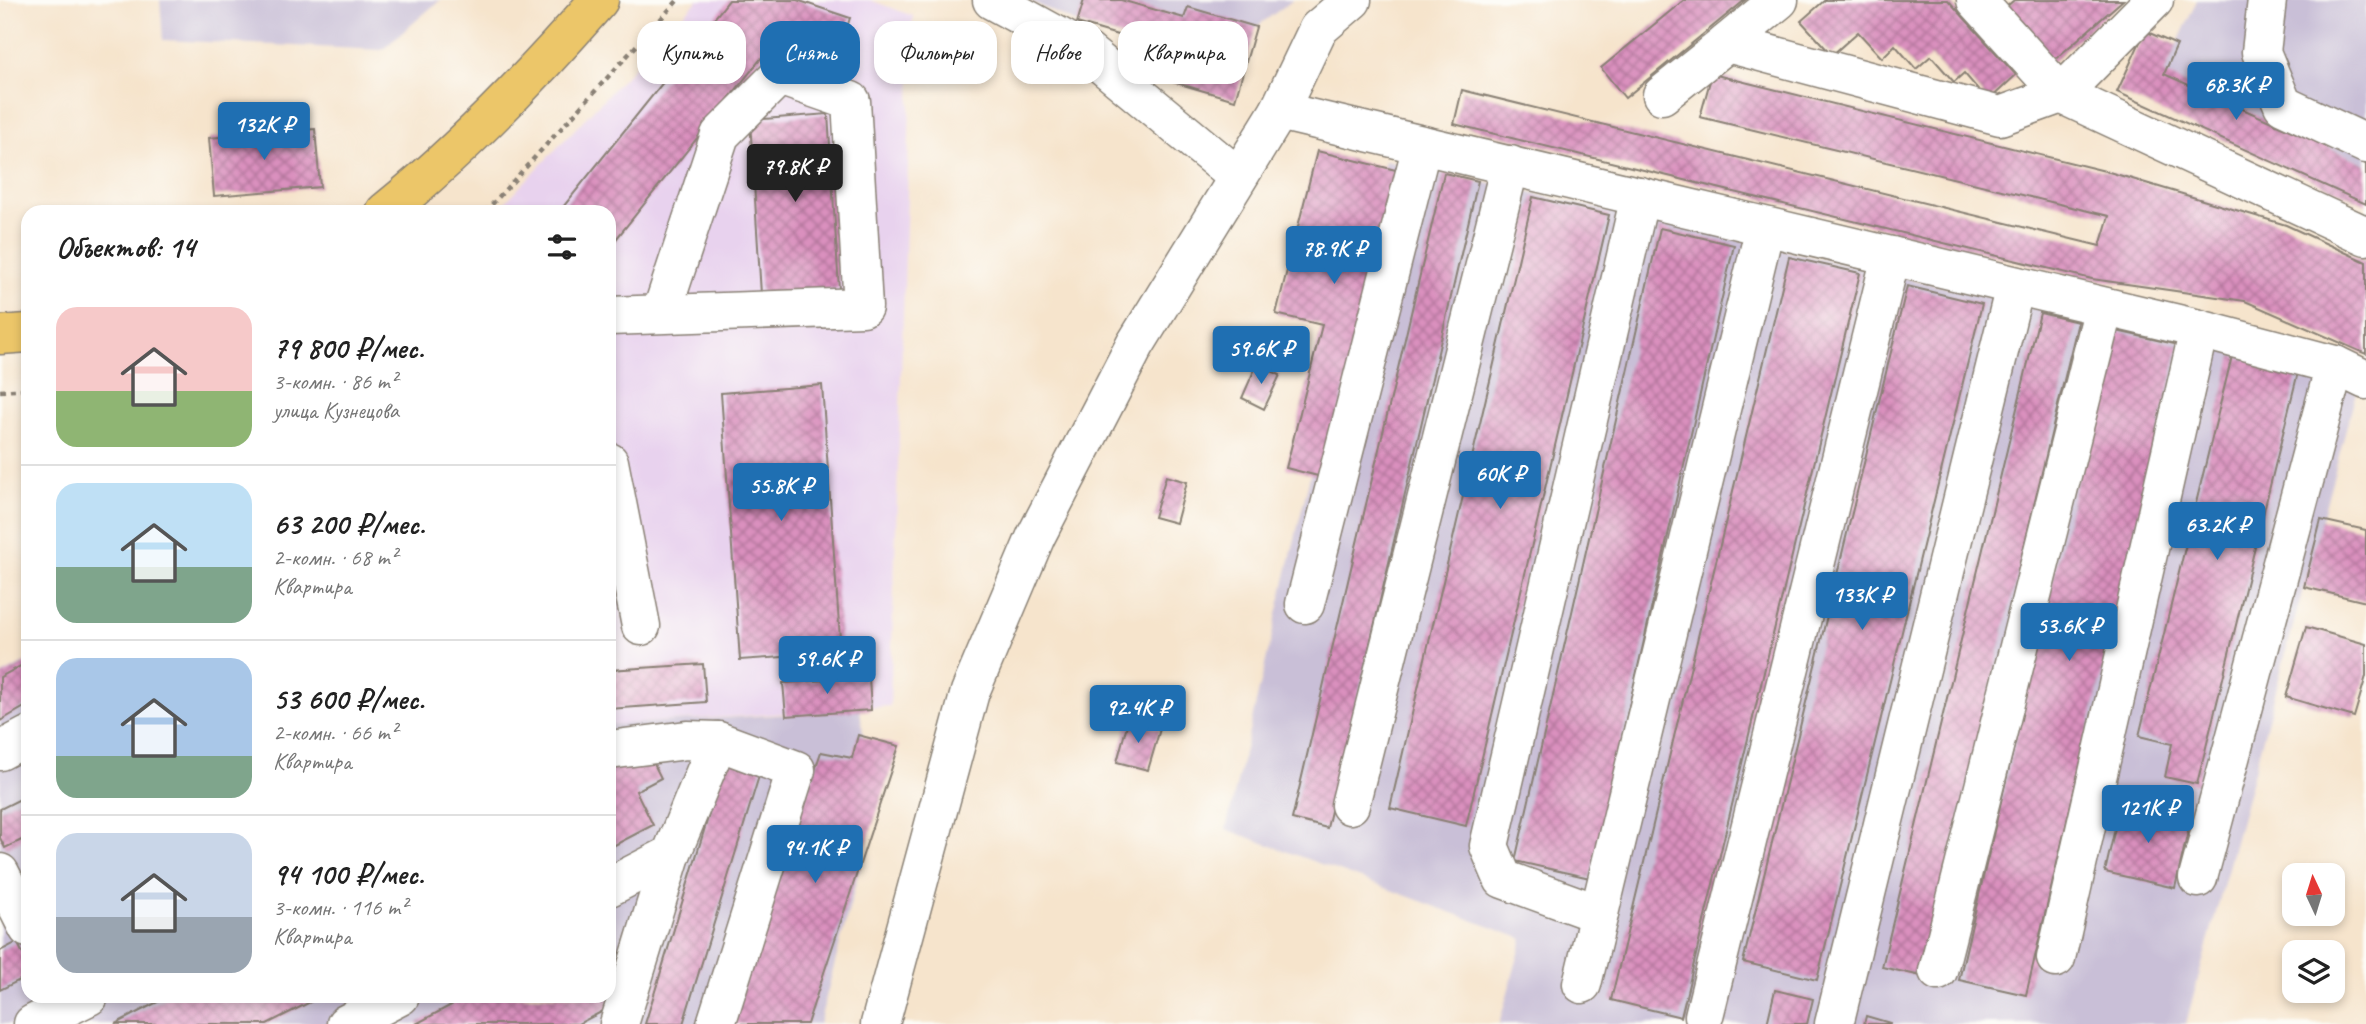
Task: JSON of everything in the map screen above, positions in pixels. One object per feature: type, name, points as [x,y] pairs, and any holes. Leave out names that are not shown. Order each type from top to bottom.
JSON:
[{"type":"main road","points":[[394,205],[428,178],[484,124],[581,8]]},
{"type":"main road","points":[[0,335],[21,334]]},
{"type":"lane","points":[[992,0],[1087,52],[1238,177]]},
{"type":"lane","points":[[880,1024],[970,692],[1036,536],[1135,345],[1279,111],[1318,29],[1352,0]]},
{"type":"lane","points":[[1662,95],[1779,0]]},
{"type":"lane","points":[[1976,0],[2061,94],[2366,236]]},
{"type":"lane","points":[[1727,43],[2000,116],[2061,94],[2154,0]]},
{"type":"lane","points":[[2267,0],[2261,52],[2283,105],[2366,144]]},
{"type":"lane","points":[[616,316],[863,307],[851,101],[779,76],[720,135],[661,314]]},
{"type":"lane","points":[[1279,111],[2199,329],[2351,372],[2198,878]]},
{"type":"lane","points":[[1305,604],[1423,145]]},
{"type":"lane","points":[[1350,805],[1510,165]]},
{"type":"lane","points":[[1599,914],[1503,878],[1489,846],[1640,196]]},
{"type":"lane","points":[[1582,984],[1765,227]]},
{"type":"lane","points":[[1704,1016],[1891,256]]},
{"type":"lane","points":[[1834,1024],[2015,286]]},
{"type":"lane","points":[[1938,971],[2104,307]]},
{"type":"lane","points":[[2056,957],[2199,329]]},
{"type":"lane","points":[[616,498],[641,626]]},
{"type":"lane","points":[[0,751],[21,740]]},
{"type":"lane","points":[[616,749],[687,740],[718,741],[796,770],[716,1024]]},
{"type":"lane","points":[[619,1024],[671,855],[718,741]]},
{"type":"lane","points":[[616,883],[671,855]]},
{"type":"lane","points":[[9,883],[21,911]]},
{"type":"lane","points":[[346,1024],[387,1003]]},
{"type":"lane","points":[[33,1024],[74,1006]]},
{"type":"path","points":[[491,205],[678,0]]},
{"type":"path","points":[[0,391],[21,390]]},
{"type":"shaded area","points":[[160,0],[440,0],[382,50],[163,40]]},
{"type":"shaded area","points":[[698,0],[870,0],[913,16],[913,21],[874,21],[874,84],[911,84],[890,706],[616,725],[616,205],[503,205],[637,64],[637,84],[746,84],[746,21],[678,21]]},
{"type":"shaded area","points":[[1028,0],[1293,0],[1256,27],[1248,55],[1248,21],[1118,21],[1118,35],[1104,31],[1104,21],[1073,21]]},
{"type":"shaded area","points":[[2197,0],[2366,0],[2366,164],[2164,74]]},
{"type":"shaded area","points":[[1180,84],[1240,84],[1235,100]]},
{"type":"shaded area","points":[[1385,160],[2359,381],[2186,1024],[1499,1024],[1523,939],[1226,829]]},
{"type":"shaded area","points":[[21,665],[21,1003],[616,1003],[616,725],[860,710],[874,813],[819,1024],[0,1024],[0,676]]},
{"type":"building","points":[[729,0],[797,0],[850,18],[849,21],[760,21],[760,60],[746,77],[746,21],[712,21]]},
{"type":"building","points":[[1084,0],[1121,0],[1184,18],[1188,7],[1236,21],[1118,21],[1118,35],[1104,31],[1104,21],[1078,21]]},
{"type":"building","points":[[1684,0],[1745,0],[1625,98],[1601,68]]},
{"type":"building","points":[[1825,0],[1948,0],[2016,75],[1988,101],[1964,73],[1954,82],[1931,56],[1916,69],[1895,45],[1882,58],[1858,32],[1832,55],[1801,21]]},
{"type":"building","points":[[2014,0],[2123,0],[2052,62],[2005,8]]},
{"type":"building","points":[[1248,25],[1256,27],[1248,55]]},
{"type":"building","points":[[2145,31],[2177,45],[2164,74],[2366,164],[2366,204],[2117,92]]},
{"type":"building","points":[[1712,74],[2109,172],[2286,225],[2366,262],[2366,354],[2245,301],[2092,279],[1454,124],[1462,90],[2100,246],[2109,216],[1700,117]]},
{"type":"building","points":[[662,84],[741,84],[616,239],[616,205],[565,205]]},
{"type":"building","points":[[1180,84],[1240,84],[1235,100]]},
{"type":"building","points":[[828,114],[839,289],[761,294],[750,120]]},
{"type":"building","points":[[315,129],[320,187],[214,196],[209,138]]},
{"type":"building","points":[[1317,151],[1400,171],[1322,477],[1286,468],[1322,325],[1276,314]]},
{"type":"building","points":[[1444,173],[1478,181],[1327,828],[1292,819]]},
{"type":"building","points":[[1533,197],[1609,215],[1466,826],[1390,808]]},
{"type":"building","points":[[1660,228],[1734,245],[1590,878],[1515,861]]},
{"type":"building","points":[[1789,257],[1860,273],[1681,1017],[1611,1000]]},
{"type":"building","points":[[1907,286],[1982,304],[1817,980],[1743,962]]},
{"type":"building","points":[[2040,313],[2078,322],[1921,976],[1882,967]]},
{"type":"building","points":[[2112,330],[2179,345],[2026,995],[1959,980]]},
{"type":"building","points":[[2232,356],[2298,372],[2197,784],[2165,777],[2172,744],[2139,736]]},
{"type":"building","points":[[1257,364],[1280,375],[1264,409],[1242,398]]},
{"type":"building","points":[[822,385],[841,653],[740,660],[721,393]]},
{"type":"building","points":[[1166,476],[1187,482],[1176,523],[1154,517]]},
{"type":"building","points":[[2321,520],[2366,530],[2366,602],[2304,587]]},
{"type":"building","points":[[2306,627],[2366,644],[2366,676],[2354,717],[2286,697]]},
{"type":"building","points":[[703,664],[706,702],[616,708],[616,670]]},
{"type":"building","points":[[21,666],[21,709],[0,721],[0,677]]},
{"type":"building","points":[[869,677],[871,710],[786,716],[783,683]]},
{"type":"building","points":[[1128,721],[1160,729],[1148,770],[1117,762]]},
{"type":"building","points":[[858,735],[899,746],[807,1024],[731,1024],[821,752],[852,758]]},
{"type":"building","points":[[647,750],[661,778],[636,791],[653,825],[616,844],[616,766]]},
{"type":"building","points":[[728,752],[763,763],[683,1024],[645,1024]]},
{"type":"building","points":[[21,798],[21,840],[5,848],[0,838],[0,809]]},
{"type":"building","points":[[2121,802],[2191,818],[2175,888],[2105,872]]},
{"type":"building","points":[[17,942],[21,950],[21,980],[0,990],[0,951]]},
{"type":"building","points":[[616,947],[622,958],[616,961]]},
{"type":"building","points":[[1775,990],[1813,999],[1807,1024],[1767,1024]]},
{"type":"building","points":[[156,1003],[308,1003],[267,1024],[115,1024]]},
{"type":"building","points":[[455,1003],[611,1003],[613,1006],[578,1024],[416,1024]]},
{"type":"building","points":[[1866,1016],[1890,1023],[1890,1024],[1864,1024]]}]
